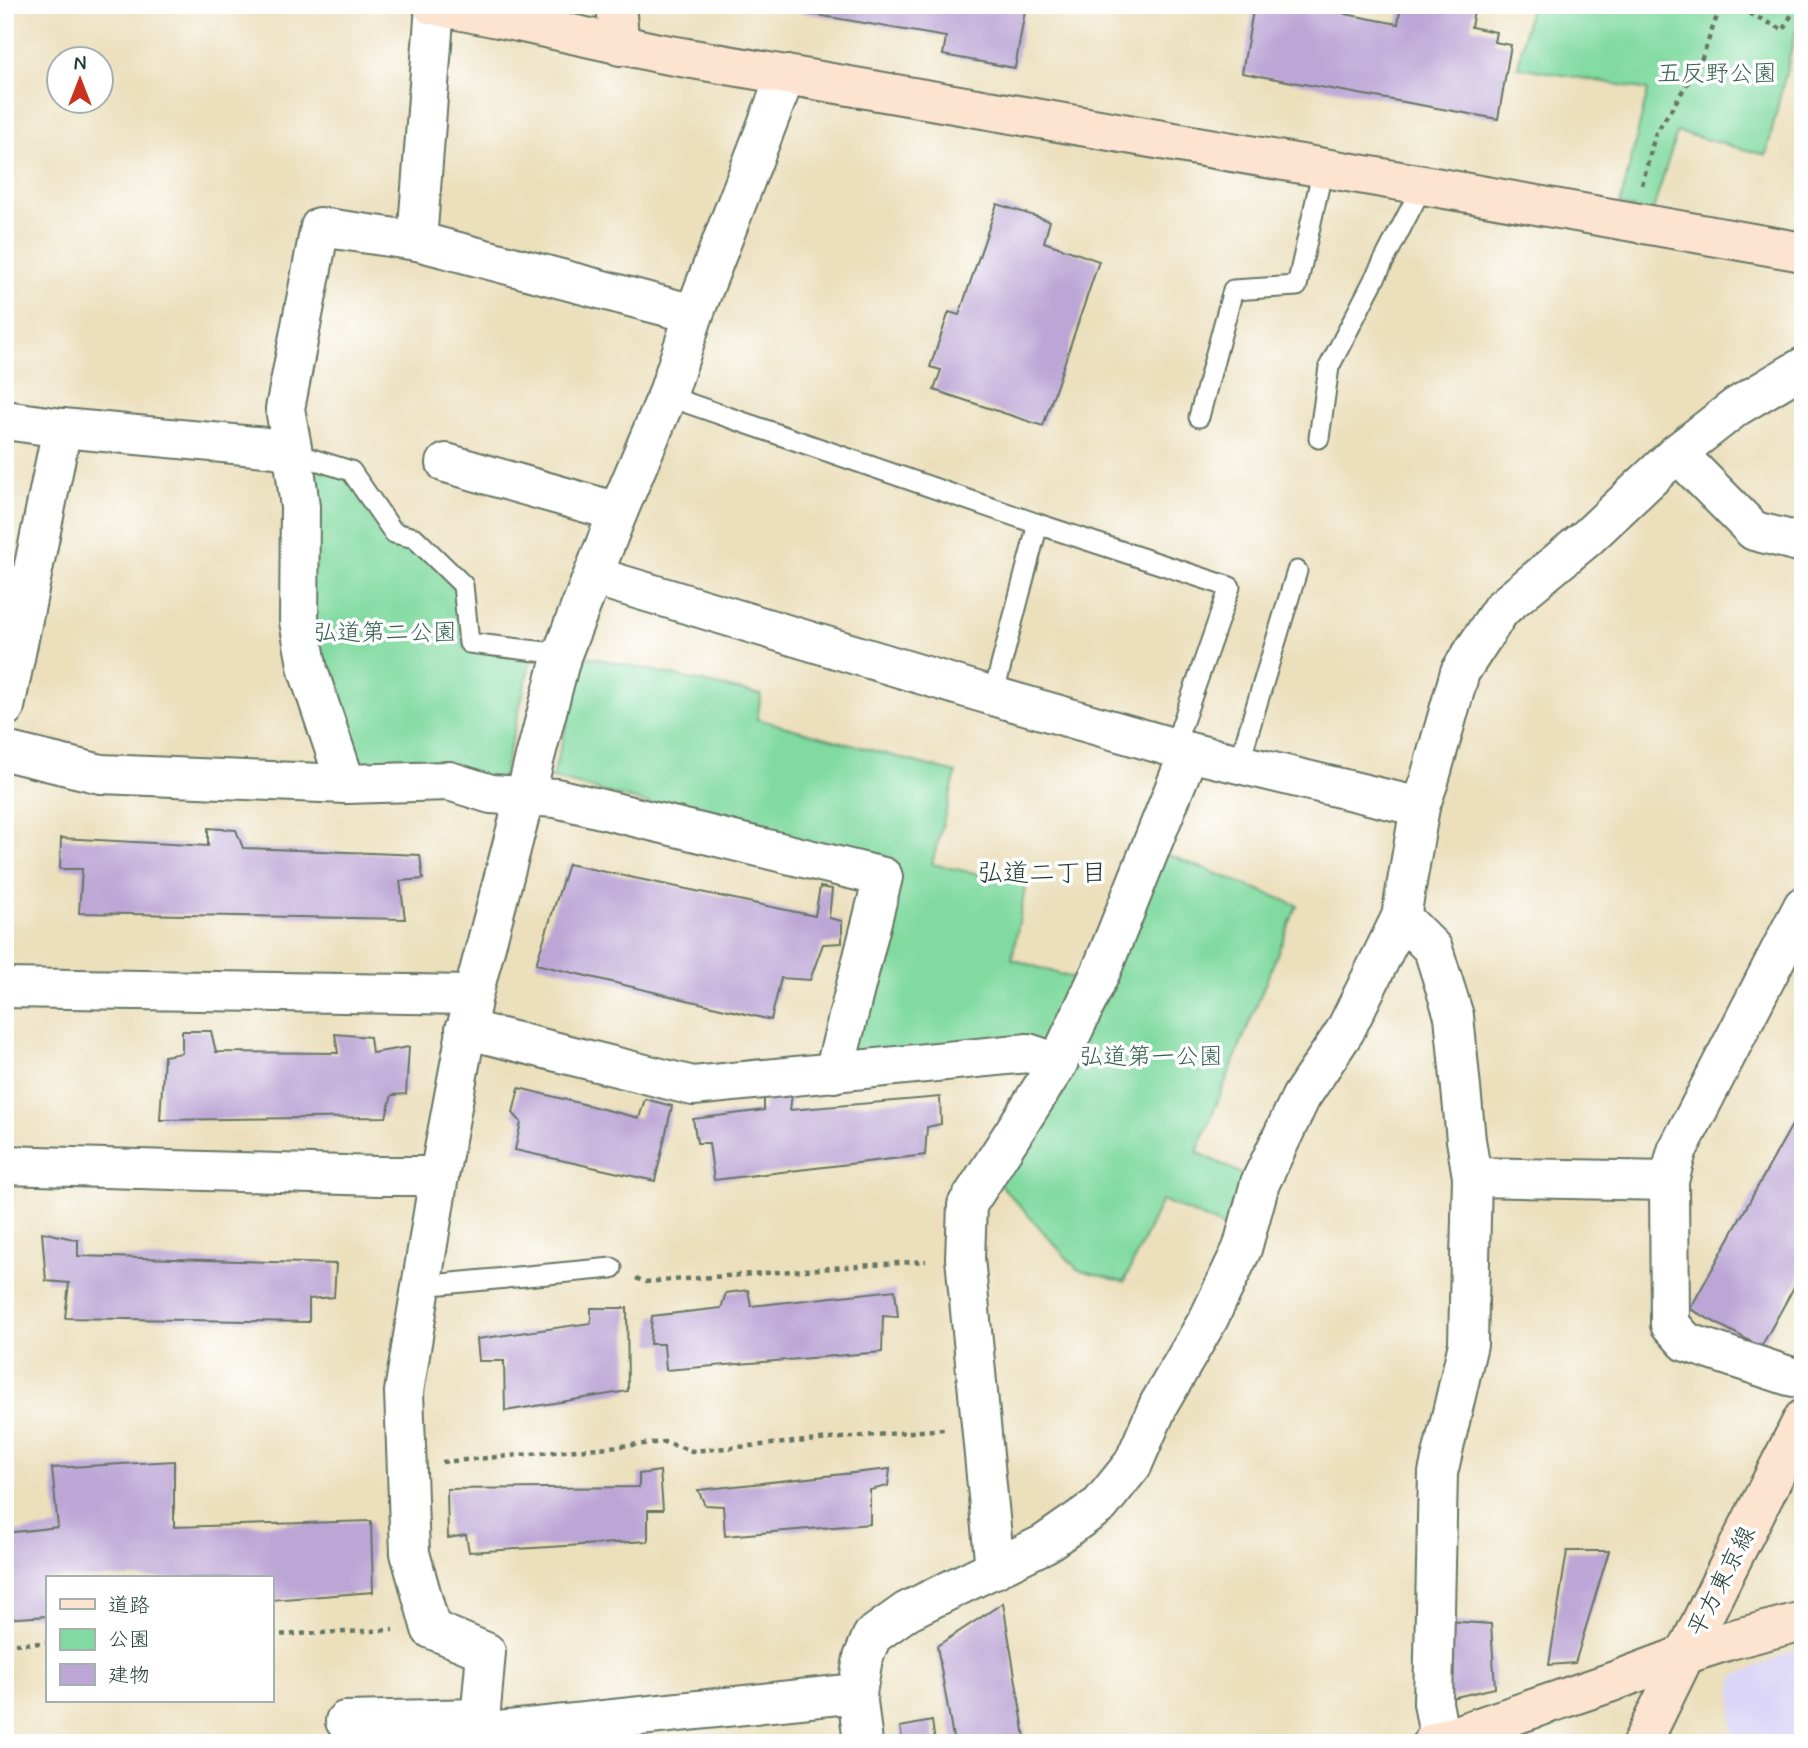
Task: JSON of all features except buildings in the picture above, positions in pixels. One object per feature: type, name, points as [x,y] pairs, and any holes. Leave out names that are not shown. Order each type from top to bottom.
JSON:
[{"type":"street","points":[[616,5],[620,46]]},
{"type":"street","points":[[417,241],[433,6],[518,22],[620,46],[1803,252]]},
{"type":"street","points":[[480,1731],[486,1652],[431,1629],[410,1553],[404,1392],[469,1012],[562,654],[667,396],[695,314],[786,75]]},
{"type":"street","points":[[346,784],[308,670],[299,621],[300,507],[285,409],[320,227],[417,241],[695,314]]},
{"type":"street","points":[[863,1743],[857,1693],[863,1658],[872,1636],[907,1611],[1044,1544],[1100,1505],[1133,1464],[1159,1404],[1209,1318],[1242,1249],[1260,1183],[1301,1097],[1345,1031],[1401,917],[1420,807],[1460,672],[1501,609],[1588,537],[1677,453],[1736,407],[1803,367]]},
{"type":"street","points":[[5,420],[276,448],[293,453]]},
{"type":"street","points":[[5,707],[62,428]]},
{"type":"street","points":[[1677,453],[1754,531],[1803,543]]},
{"type":"street","points":[[446,463],[618,512]]},
{"type":"street","points":[[593,576],[993,696],[1182,749],[1420,807]]},
{"type":"street","points":[[995,1569],[965,1258],[967,1205],[1058,1063],[1102,969],[1182,749]]},
{"type":"street","points":[[5,751],[101,775],[346,784],[449,781],[491,794],[556,798],[883,877],[834,1073]]},
{"type":"street","points":[[1803,906],[1677,1152],[1669,1181],[1670,1324],[1686,1342],[1789,1377],[1803,1379]]},
{"type":"street","points":[[1401,917],[1433,949],[1454,1016],[1472,1177],[1468,1344],[1438,1473],[1433,1703],[1451,1740],[1684,1655],[1803,1621]]},
{"type":"street","points":[[5,988],[469,1012],[694,1086],[1028,1054],[1058,1063]]},
{"type":"street","points":[[5,1165],[439,1176]]},
{"type":"street","points":[[1472,1177],[1669,1181]]},
{"type":"street","name":"平方東京線","points":[[1642,1743],[1803,1419]]},
{"type":"street","points":[[345,1721],[480,1731],[857,1693]]},
{"type":"lane","points":[[1199,417],[1233,290],[1297,286],[1322,168]]},
{"type":"lane","points":[[1320,439],[1329,367],[1423,185]]},
{"type":"lane","points":[[667,396],[1230,587],[1182,749]]},
{"type":"lane","points":[[293,453],[351,471],[394,533],[415,538],[463,585],[469,643],[562,654]]},
{"type":"lane","points":[[993,696],[1038,524]]},
{"type":"lane","points":[[1239,763],[1297,571]]},
{"type":"lane","points":[[421,1286],[612,1268]]},
{"type":"path","points":[[1632,222],[1656,135],[1700,63],[1721,5]]},
{"type":"path","points":[[1731,5],[1784,30],[1796,5]]},
{"type":"path","points":[[612,1268],[645,1282],[965,1258]]},
{"type":"path","points":[[407,1465],[665,1442],[692,1451],[981,1425]]},
{"type":"path","points":[[273,1635],[431,1629]]},
{"type":"path","points":[[5,1644],[46,1643]]},
{"type":"shaded area","points":[[1803,1646],[1803,1743],[1732,1743],[1733,1677]]},
{"type":"green space","name":"五反野公園","points":[[1530,5],[1802,5],[1766,155],[1677,132],[1652,213],[1620,205],[1648,90],[1518,67]]},
{"type":"green space","name":"弘道第二公園","points":[[299,463],[348,476],[458,589],[464,647],[531,660],[502,781],[351,766],[309,649]]},
{"type":"green space","name":"弘道第一公園","points":[[586,656],[761,695],[757,719],[956,773],[932,864],[1026,884],[1012,959],[1107,989],[1156,850],[1297,905],[1197,1152],[1252,1179],[1238,1233],[1162,1200],[1124,1282],[1077,1269],[999,1183],[1071,1063],[846,1058],[892,869],[552,778]]},
{"type":"district","name":"弘道二丁目","points":[[1042,872]]}]
